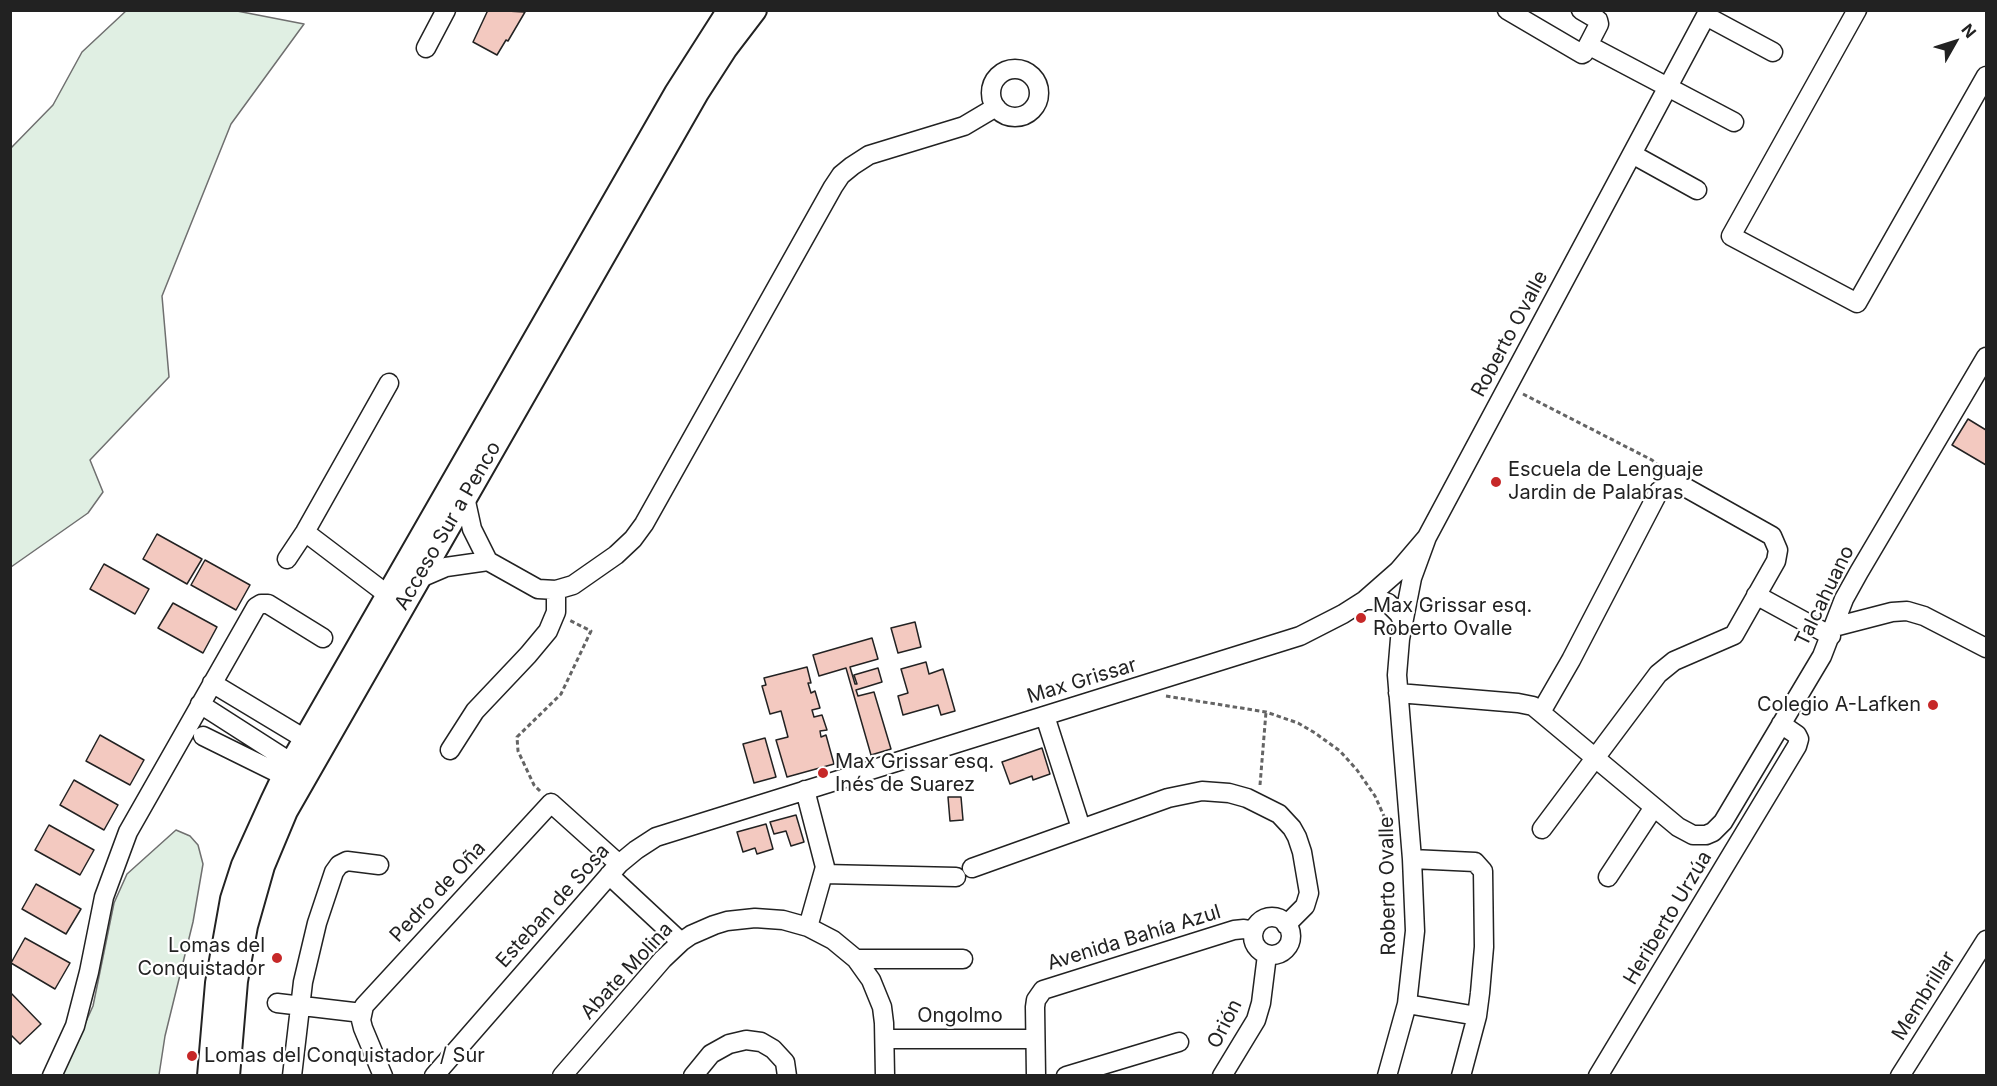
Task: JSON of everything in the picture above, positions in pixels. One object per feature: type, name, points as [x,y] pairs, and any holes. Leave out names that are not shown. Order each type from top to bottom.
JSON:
[{"type":"main road","name":"Acceso Sur a Penco","points":[[209,1076],[217,983],[232,899],[249,852],[288,770],[676,93],[729,10]]},
{"type":"main road","name":"Acceso Sur a Penco","points":[[228,1076],[240,957],[254,895],[286,811],[697,93],[726,48],[755,10]]},
{"type":"street","points":[[426,48],[446,10]]},
{"type":"street","points":[[1509,12],[1580,54],[1584,54],[1599,24],[1598,20],[1581,10]]},
{"type":"street","points":[[1857,10],[1731,236],[1857,303],[1986,76]]},
{"type":"street","points":[[1707,13],[1773,52]]},
{"type":"street","name":"Roberto Ovalle","points":[[1387,1076],[1407,1004],[1415,931],[1412,859],[1398,693],[1398,657],[1412,578],[1427,537],[1707,13]]},
{"type":"street","points":[[1588,45],[1734,122]]},
{"type":"street","points":[[465,497],[471,529],[488,561],[530,585],[547,590],[564,589],[580,581],[616,555],[639,532],[841,175],[869,155],[974,122],[996,107]]},
{"type":"street","points":[[1632,154],[1697,190]]},
{"type":"street","name":"Talcahuano","points":[[1654,807],[1678,827],[1693,835],[1706,835],[1713,832],[1723,822],[1822,656],[1844,599],[1859,572],[1986,357]]},
{"type":"street","points":[[286,560],[305,532],[389,383]]},
{"type":"street","points":[[1541,712],[1576,652],[1656,495],[1670,485],[1683,486],[1772,536],[1778,545],[1778,556],[1734,635],[1674,661],[1658,674],[1542,829]]},
{"type":"street","points":[[305,532],[388,595]]},
{"type":"street","name":"Max Grissar","points":[[805,790],[1281,644],[1319,627],[1365,600],[1398,571],[1427,537]]},
{"type":"street","points":[[418,579],[446,567],[488,561]]},
{"type":"street","points":[[450,750],[475,711],[548,631],[556,612],[556,590]]},
{"type":"street","points":[[1756,595],[1833,632],[1892,612],[1907,611],[1924,616],[1986,648]]},
{"type":"street","points":[[1365,600],[1373,599],[1388,603],[1399,614],[1403,622]]},
{"type":"street","points":[[52,1076],[66,1048],[80,1008],[98,920],[119,853],[139,811],[256,607],[268,604],[323,638]]},
{"type":"street","points":[[212,683],[305,739]]},
{"type":"street","points":[[1398,693],[1526,704],[1541,712],[1654,807],[1608,877]]},
{"type":"street","points":[[200,704],[257,741],[288,770]]},
{"type":"street","points":[[1045,716],[1081,828]]},
{"type":"street","points":[[257,741],[271,718]]},
{"type":"street","name":"Heriberto Urzúa","points":[[1598,1076],[1797,746],[1799,739],[1781,724]]},
{"type":"street","points":[[203,736],[288,770]]},
{"type":"street","points":[[1754,770],[1775,783]]},
{"type":"street","points":[[805,790],[823,853],[825,874],[808,927]]},
{"type":"street","name":"Esteban de Sosa","points":[[434,1076],[614,869],[636,850],[662,835],[805,790]]},
{"type":"street","points":[[825,874],[964,873],[1081,828],[1168,798],[1213,791],[1229,793],[1271,809],[1285,820],[1297,837],[1302,852],[1309,893],[1305,906],[1287,925],[1290,933],[1287,947],[1276,955],[1267,955],[1255,946],[1254,931]]},
{"type":"street","name":"Pedro de Oña","points":[[362,1013],[368,1001],[550,804],[614,869]]},
{"type":"street","points":[[1412,859],[1471,861],[1482,868],[1484,947],[1477,1016],[1461,1076]]},
{"type":"street","points":[[292,1076],[300,1005],[317,923],[336,868],[347,861],[380,865]]},
{"type":"street","points":[[614,869],[681,942]]},
{"type":"street","name":"Abate Molina","points":[[562,1076],[663,959],[681,942],[714,924],[741,919],[770,918],[808,927],[834,940],[856,959],[877,992],[883,1015],[885,1076]]},
{"type":"street","name":"Avenida Bahía Azul","points":[[1036,1076],[1036,1000],[1039,994],[1048,987],[1234,930],[1244,928],[1254,931],[1258,923],[1266,918],[1275,918],[1287,925]]},
{"type":"street","name":"Membrillar","points":[[1900,1076],[1986,940]]},
{"type":"street","name":"Orión","points":[[1222,1076],[1256,1020],[1261,1003],[1267,955]]},
{"type":"street","points":[[856,959],[963,959]]},
{"type":"street","points":[[277,1002],[362,1013],[363,1028],[383,1076]]},
{"type":"street","points":[[1407,1004],[1477,1016]]},
{"type":"street","name":"Ongolmo","points":[[885,1039],[1035,1039]]},
{"type":"street","points":[[693,1076],[711,1054],[729,1044],[746,1040],[761,1042],[773,1049],[784,1062],[787,1076]]},
{"type":"street","points":[[1066,1076],[1179,1042]]},
{"type":"path","points":[[1508,386],[1652,460],[1663,469],[1670,485]]},
{"type":"path","points":[[534,784],[518,751],[516,737],[561,694],[591,631],[556,612]]},
{"type":"path","points":[[1163,696],[1266,712],[1298,723],[1315,732],[1345,756],[1375,796],[1395,843]]},
{"type":"path","points":[[1259,804],[1266,712]]},
{"type":"green space","points":[[127,10],[237,11],[304,24],[231,124],[162,296],[169,377],[90,460],[103,492],[88,513],[11,567],[11,148],[53,105],[82,52]]},
{"type":"green space","points":[[176,830],[190,836],[198,845],[203,864],[193,922],[165,1036],[159,1075],[62,1075],[93,1006],[114,903],[127,874]]},
{"type":"building","points":[[488,10],[525,12],[497,55],[473,42]]},
{"type":"building","points":[[1968,419],[1986,430],[1986,465],[1952,445]]},
{"type":"building","points":[[157,534],[202,559],[187,584],[143,559]]},
{"type":"building","points":[[205,560],[250,585],[236,610],[191,585]]},
{"type":"building","points":[[104,564],[149,589],[135,614],[90,589]]},
{"type":"building","points":[[173,603],[217,627],[203,653],[158,628]]},
{"type":"building","points":[[915,622],[921,647],[898,653],[891,628]]},
{"type":"building","points":[[872,638],[878,659],[850,667],[855,684],[857,684],[854,675],[878,668],[882,682],[856,690],[858,696],[874,692],[891,749],[871,755],[846,668],[819,676],[813,655]]},
{"type":"building","points":[[926,662],[929,674],[943,669],[955,711],[941,715],[938,705],[903,715],[898,696],[908,693],[901,669]]},
{"type":"building","points":[[807,667],[811,693],[815,691],[820,708],[812,710],[814,717],[822,715],[827,730],[820,731],[821,737],[826,735],[834,764],[787,777],[776,740],[788,737],[781,711],[770,714],[762,686],[766,685],[764,678]]},
{"type":"building","points":[[100,735],[144,760],[130,785],[86,761]]},
{"type":"building","points":[[765,738],[776,777],[754,783],[743,744]]},
{"type":"building","points":[[1042,748],[1050,774],[1033,780],[1032,776],[1010,784],[1002,762]]},
{"type":"building","points":[[74,780],[118,805],[104,830],[60,805]]},
{"type":"building","points":[[948,797],[961,797],[963,820],[950,821]]},
{"type":"building","points":[[796,815],[804,842],[791,846],[786,831],[774,834],[770,822]]},
{"type":"building","points":[[766,824],[773,849],[757,854],[755,848],[743,852],[737,832]]},
{"type":"building","points":[[49,825],[94,850],[80,875],[35,850]]},
{"type":"building","points":[[36,884],[81,909],[66,934],[22,909]]},
{"type":"building","points":[[25,938],[70,963],[55,989],[11,963]]},
{"type":"building","points":[[10,992],[41,1024],[20,1044],[10,1034]]},
{"type":"place","name":"Escuela de Lenguaje Jardin de Palabras","points":[[1496,482]]},
{"type":"place","name":"Max Grissar esq. Roberto Ovalle","points":[[1361,618]]},
{"type":"place","name":"Colegio A-Lafken","points":[[1933,705]]},
{"type":"place","name":"Max Grissar esq. Inés de Suarez","points":[[823,773]]},
{"type":"place","name":"Lomas del Conquistador","points":[[277,958]]},
{"type":"place","name":"Lomas del Conquistador / Sur","points":[[192,1056]]}]
